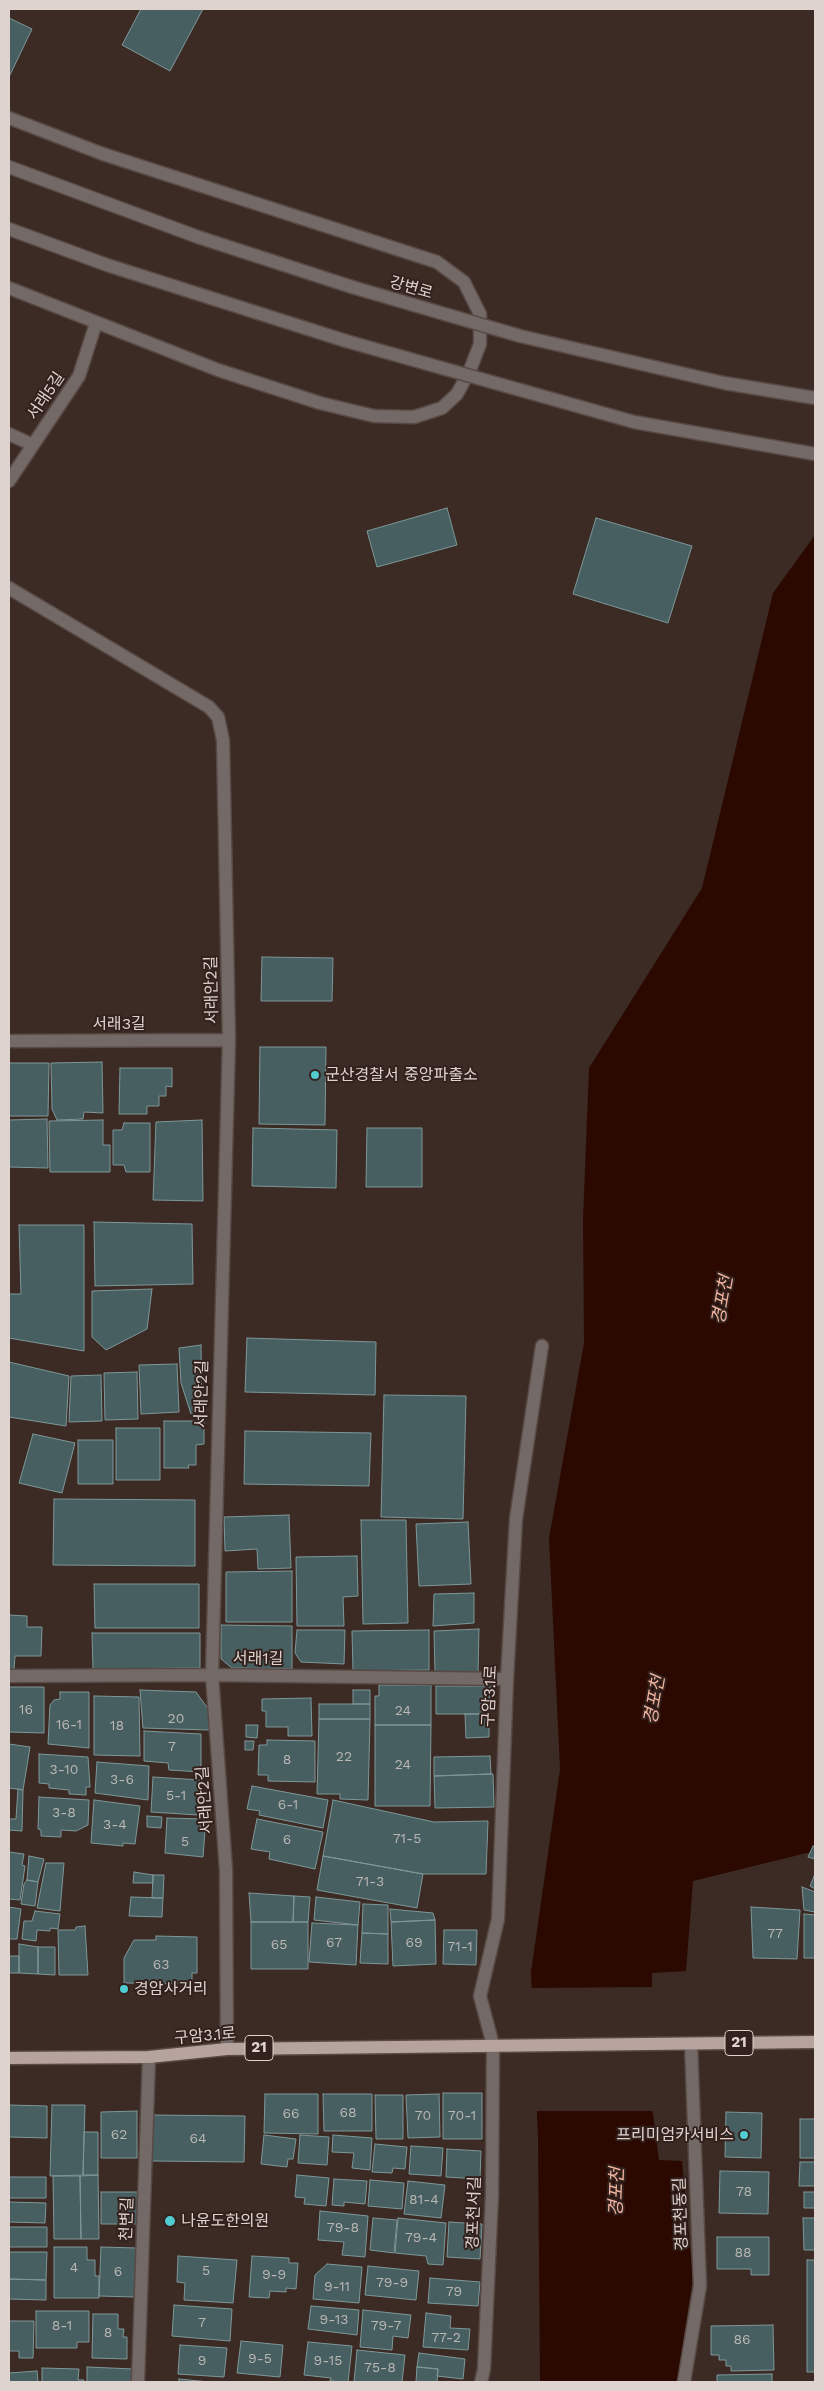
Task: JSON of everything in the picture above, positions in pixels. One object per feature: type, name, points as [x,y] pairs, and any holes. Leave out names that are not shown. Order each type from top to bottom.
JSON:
[{"type":"main road","name":"21","points":[[691,2044],[815,2042]]},
{"type":"main road","name":"구암3.1로","points":[[9,2058],[149,2057],[227,2049],[691,2044]]},
{"type":"street","points":[[9,118],[103,154],[437,262],[464,282],[480,314],[480,344],[470,370],[457,394],[442,408],[414,417],[374,416],[320,403],[218,370],[9,288]]},
{"type":"street","name":"강변로","points":[[9,167],[198,237],[352,287],[520,336],[724,383],[815,398]]},
{"type":"street","points":[[9,229],[108,265],[346,341],[634,422],[815,454]]},
{"type":"street","name":"서래5길","points":[[9,481],[79,376],[96,322]]},
{"type":"street","points":[[9,434],[33,445]]},
{"type":"street","name":"서래안2길","points":[[9,588],[209,707],[218,717],[223,740],[229,1040],[212,1675],[226,1870],[227,2049]]},
{"type":"street","name":"서래3길","points":[[9,1041],[229,1040]]},
{"type":"street","name":"구암3.1로","points":[[493,2045],[480,1996],[498,1919],[507,1679],[516,1520],[542,1346]]},
{"type":"street","name":"서래1길","points":[[9,1676],[212,1675],[507,1679]]},
{"type":"street","name":"경포천동길","points":[[684,2382],[700,2286],[691,2044]]},
{"type":"street","name":"경포천서길","points":[[481,2382],[484,2369],[492,2195],[493,2045]]},
{"type":"street","name":"천변길","points":[[138,2382],[149,2057]]},
{"type":"water","name":"경포천","points":[[815,535],[815,1851],[693,1881],[686,1971],[652,1973],[652,2107],[659,2160],[682,2161],[693,2279],[677,2382],[540,2382],[538,2138],[531,1972],[560,1769],[549,1538],[584,1343],[583,1219],[589,1068],[702,888],[773,593]]},
{"type":"pier","points":[[655,1987],[655,2111],[533,2111],[529,1988]]},
{"type":"building","points":[[141,9],[203,9],[170,71],[122,45]]},
{"type":"building","points":[[9,18],[32,29],[9,77]]},
{"type":"building","points":[[447,508],[457,545],[377,567],[367,531]]},
{"type":"building","points":[[596,518],[692,546],[668,623],[573,594]]},
{"type":"building","points":[[262,957],[333,958],[332,1001],[261,1001]]},
{"type":"building","points":[[260,1047],[326,1047],[325,1125],[259,1124]]},
{"type":"building","points":[[102,1062],[103,1113],[84,1112],[83,1119],[57,1120],[52,1109],[51,1063]]},
{"type":"building","points":[[9,1063],[49,1063],[48,1116],[9,1116]]},
{"type":"building","points":[[120,1068],[172,1068],[172,1087],[166,1086],[166,1096],[159,1096],[159,1106],[147,1106],[147,1114],[119,1114]]},
{"type":"building","points":[[47,1119],[48,1168],[9,1167],[9,1120]]},
{"type":"building","points":[[103,1120],[103,1145],[110,1145],[110,1172],[50,1172],[49,1121]]},
{"type":"building","points":[[202,1120],[203,1201],[153,1200],[156,1122]]},
{"type":"building","points":[[124,1123],[150,1123],[150,1172],[126,1172],[124,1165],[113,1165],[113,1130],[122,1130]]},
{"type":"building","points":[[253,1128],[337,1130],[336,1188],[252,1186]]},
{"type":"building","points":[[367,1128],[422,1128],[422,1187],[366,1187]]},
{"type":"building","points":[[94,1222],[192,1224],[193,1284],[95,1286]]},
{"type":"building","points":[[19,1225],[84,1225],[84,1351],[9,1338],[9,1294],[21,1294]]},
{"type":"building","points":[[152,1289],[147,1329],[106,1350],[92,1337],[92,1291]]},
{"type":"building","points":[[247,1338],[376,1342],[375,1395],[245,1392]]},
{"type":"building","points":[[201,1345],[202,1412],[191,1414],[181,1383],[179,1348]]},
{"type":"building","points":[[9,1362],[69,1376],[66,1426],[9,1417]]},
{"type":"building","points":[[177,1364],[179,1412],[141,1414],[139,1365]]},
{"type":"building","points":[[137,1372],[138,1419],[105,1420],[104,1373]]},
{"type":"building","points":[[101,1375],[102,1421],[69,1422],[71,1376]]},
{"type":"building","points":[[384,1395],[466,1396],[463,1519],[381,1517]]},
{"type":"building","points":[[164,1421],[204,1421],[204,1444],[196,1445],[196,1465],[188,1465],[189,1468],[164,1468]]},
{"type":"building","points":[[116,1428],[160,1428],[160,1480],[116,1480]]},
{"type":"building","points":[[245,1431],[371,1433],[369,1486],[244,1484]]},
{"type":"building","points":[[33,1434],[75,1443],[62,1493],[19,1483]]},
{"type":"building","points":[[78,1440],[113,1440],[113,1484],[78,1484]]},
{"type":"building","points":[[54,1499],[195,1500],[195,1566],[53,1565]]},
{"type":"building","points":[[289,1515],[291,1568],[258,1569],[257,1549],[225,1551],[224,1517]]},
{"type":"building","points":[[361,1520],[406,1520],[408,1623],[363,1624]]},
{"type":"building","points":[[468,1522],[471,1584],[419,1586],[416,1524]]},
{"type":"building","points":[[357,1556],[358,1596],[343,1597],[344,1626],[297,1626],[296,1557]]},
{"type":"building","points":[[292,1571],[292,1622],[226,1622],[226,1572]]},
{"type":"building","points":[[94,1584],[199,1584],[199,1628],[95,1628]]},
{"type":"building","points":[[474,1593],[474,1623],[433,1626],[434,1594]]},
{"type":"building","points":[[9,1615],[27,1616],[27,1627],[42,1627],[41,1656],[15,1656],[14,1670],[9,1670]]},
{"type":"building","points":[[221,1625],[292,1626],[292,1669],[232,1668],[221,1659]]},
{"type":"building","points":[[479,1629],[478,1673],[435,1672],[434,1631]]},
{"type":"building","points":[[297,1630],[345,1630],[344,1664],[301,1662],[295,1653]]},
{"type":"building","points":[[429,1630],[429,1670],[353,1671],[352,1631]]},
{"type":"building","points":[[92,1633],[200,1633],[200,1668],[93,1669]]},
{"type":"building","points":[[379,1685],[431,1685],[431,1725],[375,1725],[375,1696],[379,1696]]},
{"type":"building","points":[[436,1686],[490,1686],[489,1714],[436,1714]]},
{"type":"building","points":[[9,1687],[44,1687],[44,1733],[9,1732]]},
{"type":"building","points":[[140,1690],[196,1692],[209,1710],[209,1730],[143,1728]]},
{"type":"building","points":[[353,1690],[370,1690],[370,1704],[353,1704]]},
{"type":"building","points":[[60,1692],[89,1692],[89,1748],[48,1744],[50,1705],[54,1700],[60,1699]]},
{"type":"building","points":[[94,1696],[139,1697],[140,1756],[94,1755]]},
{"type":"building","points":[[311,1698],[312,1736],[288,1736],[288,1727],[266,1727],[266,1711],[262,1711],[262,1699]]},
{"type":"building","points":[[319,1704],[370,1704],[370,1719],[319,1719]]},
{"type":"building","points":[[465,1714],[489,1714],[489,1737],[466,1738]]},
{"type":"building","points":[[319,1719],[370,1719],[368,1800],[340,1799],[340,1794],[317,1794]]},
{"type":"building","points":[[246,1725],[258,1725],[257,1738],[246,1737]]},
{"type":"building","points":[[375,1725],[431,1725],[430,1806],[375,1806]]},
{"type":"building","points":[[144,1731],[201,1734],[201,1772],[169,1770],[168,1763],[144,1761]]},
{"type":"building","points":[[267,1740],[315,1741],[315,1782],[268,1781],[268,1775],[258,1775],[259,1745],[267,1745]]},
{"type":"building","points":[[245,1741],[254,1741],[253,1750],[245,1750]]},
{"type":"building","points":[[9,1744],[30,1747],[23,1790],[9,1788]]},
{"type":"building","points":[[39,1754],[88,1757],[90,1787],[86,1787],[86,1795],[69,1794],[69,1790],[49,1788],[49,1784],[39,1783]]},
{"type":"building","points":[[490,1756],[491,1774],[434,1776],[434,1757]]},
{"type":"building","points":[[97,1762],[149,1766],[148,1800],[95,1793]]},
{"type":"building","points":[[493,1774],[494,1807],[435,1808],[434,1776]]},
{"type":"building","points":[[153,1777],[200,1780],[198,1815],[151,1812]]},
{"type":"building","points":[[252,1786],[328,1800],[323,1828],[259,1815],[260,1811],[247,1809]]},
{"type":"building","points":[[18,1789],[23,1790],[22,1831],[9,1830],[9,1819],[16,1819]]},
{"type":"building","points":[[39,1797],[89,1800],[88,1825],[76,1831],[61,1830],[61,1837],[41,1836],[41,1830],[38,1829]]},
{"type":"building","points":[[94,1800],[140,1806],[135,1844],[123,1843],[123,1846],[91,1843]]},
{"type":"building","points":[[333,1800],[434,1822],[488,1821],[486,1874],[423,1874],[323,1856]]},
{"type":"building","points":[[147,1816],[162,1817],[161,1828],[147,1827]]},
{"type":"building","points":[[167,1818],[202,1819],[200,1830],[205,1831],[203,1857],[165,1853]]},
{"type":"building","points":[[257,1819],[323,1832],[315,1869],[269,1859],[270,1852],[251,1849]]},
{"type":"building","points":[[813,1846],[815,1847],[815,1859],[808,1857]]},
{"type":"building","points":[[9,1852],[24,1854],[22,1865],[25,1866],[20,1900],[9,1899]]},
{"type":"building","points":[[29,1856],[44,1859],[38,1882],[27,1880]]},
{"type":"building","points":[[323,1856],[423,1874],[417,1908],[317,1890]]},
{"type":"building","points":[[46,1863],[64,1863],[60,1911],[37,1908]]},
{"type":"building","points":[[134,1872],[153,1875],[153,1883],[133,1883]]},
{"type":"building","points":[[815,1874],[815,1889],[810,1886]]},
{"type":"building","points":[[153,1875],[164,1875],[163,1898],[152,1898]]},
{"type":"building","points":[[27,1880],[38,1882],[35,1906],[21,1904],[24,1884]]},
{"type":"building","points":[[802,1887],[815,1892],[815,1912],[804,1910]]},
{"type":"building","points":[[249,1893],[294,1896],[293,1922],[251,1922]]},
{"type":"building","points":[[294,1896],[310,1897],[308,1922],[293,1922]]},
{"type":"building","points":[[131,1897],[163,1898],[162,1917],[129,1916]]},
{"type":"building","points":[[316,1897],[360,1902],[358,1925],[314,1920]]},
{"type":"building","points":[[363,1904],[388,1905],[388,1934],[362,1933]]},
{"type":"building","points":[[9,1907],[21,1909],[17,1939],[9,1939]]},
{"type":"building","points":[[751,1907],[800,1910],[797,1959],[753,1958]]},
{"type":"building","points":[[390,1909],[433,1913],[435,1920],[391,1922]]},
{"type":"building","points":[[35,1911],[60,1914],[58,1929],[50,1928],[50,1931],[37,1930],[36,1941],[22,1939],[24,1921],[32,1921]]},
{"type":"building","points":[[804,1914],[815,1915],[815,1958],[804,1958]]},
{"type":"building","points":[[435,1920],[436,1964],[393,1966],[391,1922]]},
{"type":"building","points":[[251,1922],[308,1922],[308,1969],[251,1969]]},
{"type":"building","points":[[312,1923],[358,1925],[356,1965],[309,1962]]},
{"type":"building","points":[[85,1926],[88,1975],[59,1975],[58,1930],[75,1930],[76,1927]]},
{"type":"building","points":[[444,1930],[477,1930],[476,1965],[443,1964]]},
{"type":"building","points":[[362,1933],[388,1934],[388,1964],[360,1963]]},
{"type":"building","points":[[156,1936],[197,1937],[197,1973],[192,1973],[192,1984],[124,1983],[124,1958],[134,1940],[156,1940]]},
{"type":"building","points":[[19,1944],[38,1947],[38,1974],[19,1973]]},
{"type":"building","points":[[38,1947],[55,1947],[55,1975],[38,1974]]},
{"type":"building","points":[[9,1956],[19,1956],[19,1973],[9,1973]]},
{"type":"building","points":[[443,2093],[482,2093],[482,2139],[443,2139]]},
{"type":"building","points":[[265,2094],[318,2094],[318,2134],[264,2133]]},
{"type":"building","points":[[323,2094],[372,2094],[372,2131],[324,2131]]},
{"type":"building","points":[[439,2094],[440,2137],[408,2138],[406,2095]]},
{"type":"building","points":[[375,2095],[403,2095],[403,2139],[376,2139]]},
{"type":"building","points":[[9,2105],[47,2106],[47,2138],[9,2137]]},
{"type":"building","points":[[52,2105],[85,2105],[83,2175],[50,2176]]},
{"type":"building","points":[[137,2111],[137,2158],[101,2158],[101,2112]]},
{"type":"building","name":"프리미엄카서비스","points":[[726,2112],[762,2113],[761,2158],[725,2157]]},
{"type":"building","points":[[152,2115],[245,2116],[244,2162],[152,2161]]},
{"type":"building","points":[[800,2119],[815,2119],[815,2158],[800,2158]]},
{"type":"building","points":[[84,2132],[98,2132],[98,2175],[83,2175]]},
{"type":"building","points":[[264,2135],[296,2139],[293,2159],[288,2159],[287,2167],[261,2164]]},
{"type":"building","points":[[300,2135],[329,2137],[327,2165],[298,2163]]},
{"type":"building","points":[[333,2135],[372,2138],[370,2170],[352,2168],[354,2153],[332,2152]]},
{"type":"building","points":[[375,2144],[407,2147],[405,2169],[393,2168],[392,2173],[372,2172]]},
{"type":"building","points":[[411,2146],[443,2148],[441,2176],[409,2174]]},
{"type":"building","points":[[447,2149],[481,2151],[480,2179],[446,2177]]},
{"type":"building","points":[[800,2162],[815,2162],[815,2186],[799,2186]]},
{"type":"building","points":[[720,2171],[769,2172],[768,2214],[719,2213]]},
{"type":"building","points":[[98,2175],[99,2239],[81,2239],[80,2176]]},
{"type":"building","points":[[297,2175],[329,2178],[326,2206],[304,2204],[305,2198],[295,2197]]},
{"type":"building","points":[[53,2176],[80,2176],[81,2239],[54,2239]]},
{"type":"building","points":[[9,2177],[46,2177],[46,2198],[9,2198]]},
{"type":"building","points":[[334,2179],[367,2181],[365,2204],[344,2202],[344,2206],[332,2205]]},
{"type":"building","points":[[370,2180],[404,2183],[402,2209],[368,2206]]},
{"type":"building","points":[[408,2181],[445,2185],[441,2218],[404,2214]]},
{"type":"building","points":[[101,2192],[141,2192],[141,2224],[101,2224]]},
{"type":"building","points":[[804,2192],[815,2192],[815,2208],[804,2208]]},
{"type":"building","points":[[9,2202],[46,2203],[45,2223],[9,2222]]},
{"type":"building","points":[[320,2211],[368,2216],[365,2257],[342,2255],[344,2242],[318,2240]]},
{"type":"building","points":[[373,2218],[397,2220],[394,2253],[370,2250]]},
{"type":"building","points":[[398,2218],[446,2223],[443,2265],[428,2264],[426,2256],[395,2253]]},
{"type":"building","points":[[803,2218],[815,2218],[815,2250],[804,2250]]},
{"type":"building","points":[[449,2222],[482,2224],[480,2259],[447,2257]]},
{"type":"building","points":[[9,2227],[47,2227],[47,2247],[9,2247]]},
{"type":"building","points":[[717,2237],[769,2237],[769,2275],[751,2275],[751,2269],[717,2269]]},
{"type":"building","points":[[54,2247],[87,2247],[87,2260],[95,2260],[95,2276],[99,2276],[99,2298],[54,2298]]},
{"type":"building","points":[[101,2247],[137,2248],[135,2297],[99,2296]]},
{"type":"building","points":[[9,2252],[47,2252],[46,2280],[9,2279]]},
{"type":"building","points":[[178,2256],[237,2260],[233,2303],[184,2300],[185,2283],[177,2282]]},
{"type":"building","points":[[252,2256],[289,2258],[289,2263],[298,2263],[296,2289],[286,2288],[286,2292],[270,2291],[269,2298],[249,2297]]},
{"type":"building","points":[[807,2260],[815,2260],[815,2372],[807,2372]]},
{"type":"building","points":[[327,2264],[362,2267],[359,2303],[313,2299],[315,2275]]},
{"type":"building","points":[[368,2266],[419,2271],[416,2300],[365,2295]]},
{"type":"building","points":[[430,2278],[480,2282],[478,2306],[428,2303]]},
{"type":"building","points":[[9,2279],[46,2280],[46,2300],[9,2299]]},
{"type":"building","points":[[174,2305],[232,2309],[230,2341],[172,2336]]},
{"type":"building","points":[[311,2306],[359,2310],[357,2335],[308,2329]]},
{"type":"building","points":[[363,2310],[411,2315],[408,2338],[393,2336],[392,2350],[360,2347]]},
{"type":"building","points":[[36,2311],[89,2311],[89,2342],[77,2342],[77,2348],[36,2348]]},
{"type":"building","points":[[426,2313],[451,2316],[450,2328],[470,2329],[468,2350],[423,2347]]},
{"type":"building","points":[[93,2314],[118,2314],[118,2329],[124,2329],[123,2337],[127,2337],[127,2359],[92,2358]]},
{"type":"building","points":[[9,2321],[34,2321],[33,2358],[19,2358],[19,2351],[9,2351]]},
{"type":"building","points":[[773,2325],[774,2370],[731,2371],[731,2366],[726,2366],[726,2360],[719,2360],[719,2355],[711,2355],[711,2326]]},
{"type":"building","points":[[241,2341],[283,2345],[280,2377],[237,2373]]},
{"type":"building","points":[[308,2342],[352,2346],[348,2382],[330,2381],[331,2378],[304,2375]]},
{"type":"building","points":[[180,2345],[227,2348],[224,2377],[178,2374]]},
{"type":"building","points":[[357,2350],[405,2355],[402,2382],[354,2382]]},
{"type":"building","points":[[419,2353],[465,2359],[463,2379],[437,2376],[438,2369],[417,2367]]},
{"type":"building","points":[[87,2367],[134,2369],[134,2382],[87,2382]]},
{"type":"building","points":[[417,2367],[438,2369],[437,2382],[416,2382]]},
{"type":"building","points":[[42,2368],[79,2369],[78,2380],[84,2380],[84,2382],[42,2382]]},
{"type":"building","points":[[37,2371],[38,2382],[9,2382],[9,2373]]},
{"type":"building","points":[[772,2374],[772,2382],[717,2382],[717,2375]]},
{"type":"building","points":[[179,2379],[209,2382],[179,2382]]},
{"type":"place","name":"군산경찰서 중앙파출소","points":[[315,1075]]},
{"type":"place","name":"경암사거리","points":[[124,1989]]},
{"type":"place","name":"프리미엄카서비스","points":[[744,2135]]},
{"type":"place","name":"나윤도한의원","points":[[170,2221]]}]
